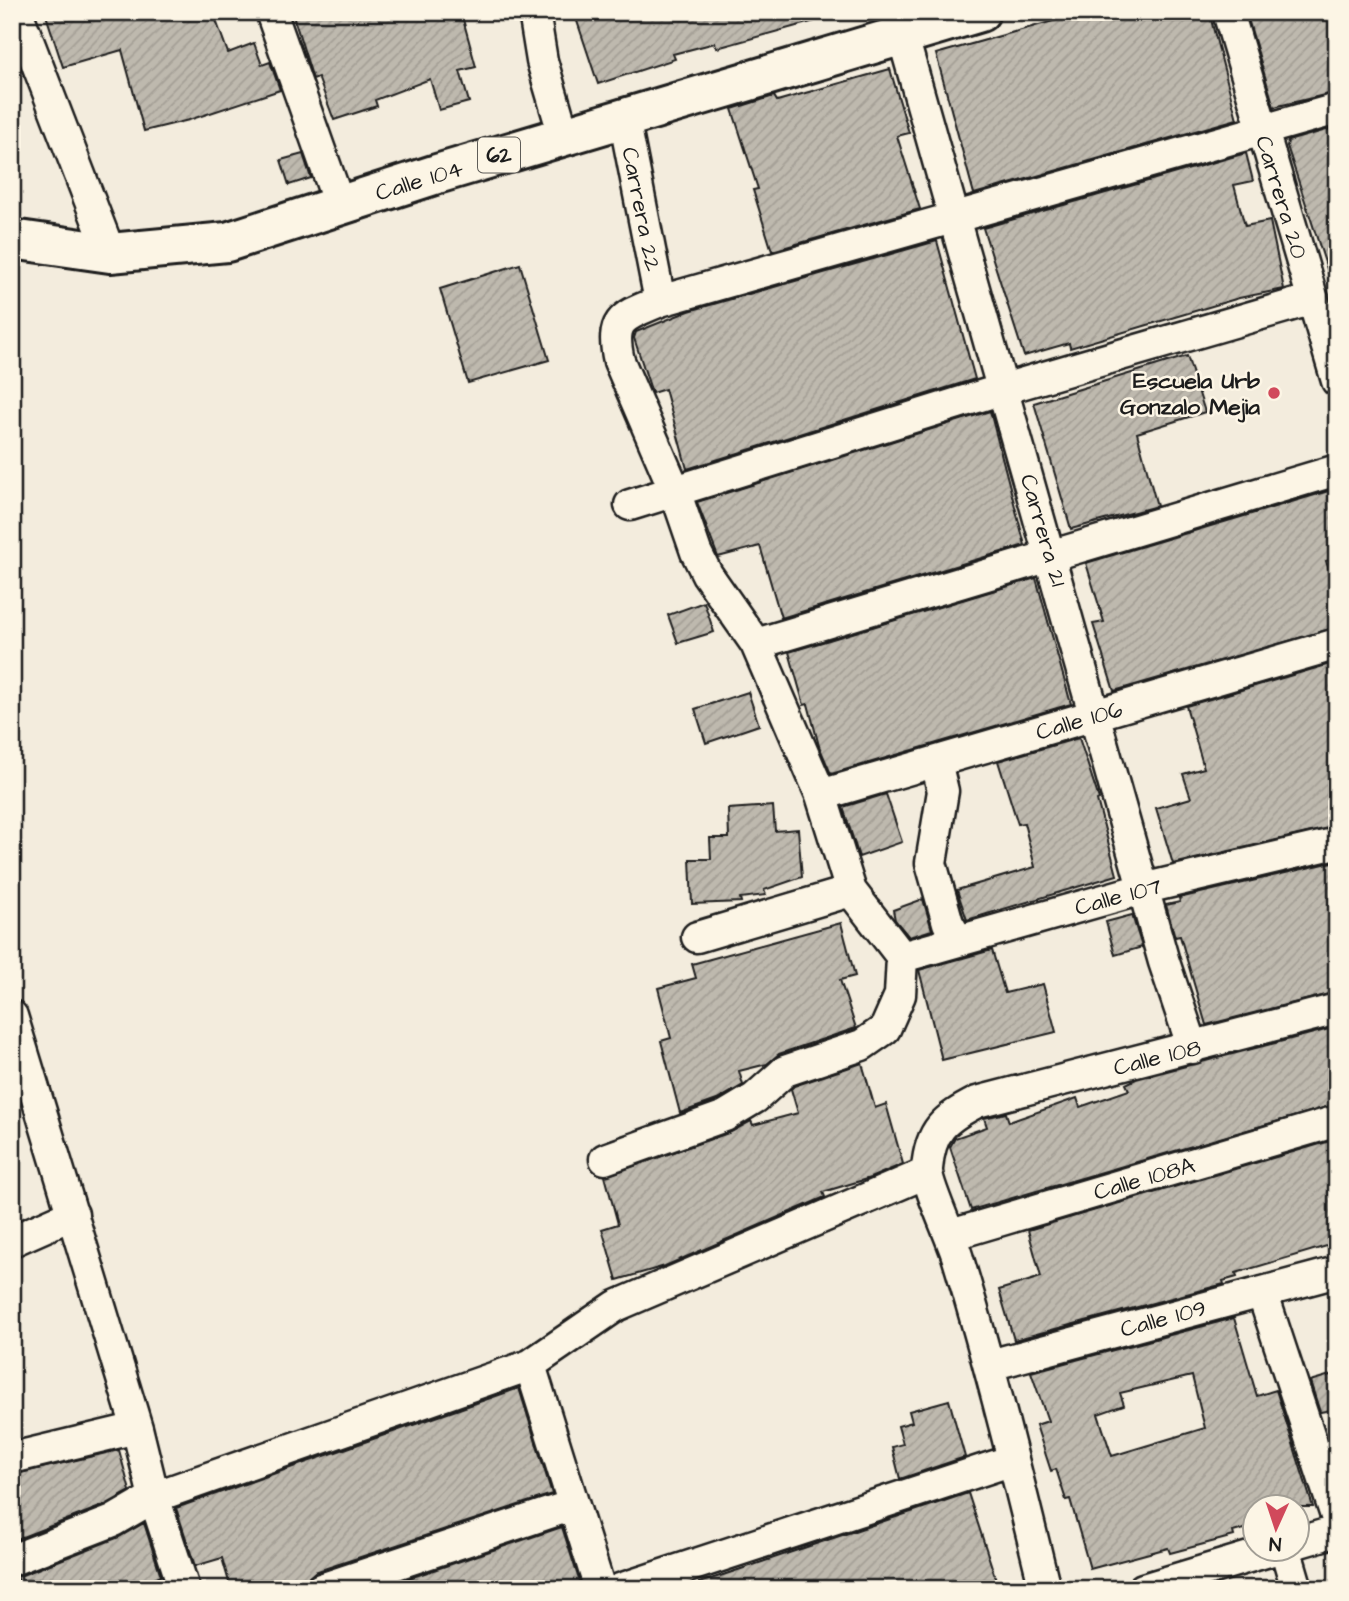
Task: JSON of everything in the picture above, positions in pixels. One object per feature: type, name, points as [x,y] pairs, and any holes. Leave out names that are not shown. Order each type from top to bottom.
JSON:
[{"type":"main road","name":"Calle 104","points":[[12,239],[110,253],[227,242],[339,204],[624,118],[898,24],[980,12]]},
{"type":"street","points":[[17,12],[110,253]]},
{"type":"street","points":[[271,12],[339,204]]},
{"type":"street","points":[[514,12],[542,61]]},
{"type":"street","points":[[534,12],[542,61],[564,136]]},
{"type":"street","name":"Carrera 20","points":[[1228,12],[1337,381]]},
{"type":"street","name":"Carrera 21","points":[[898,24],[1097,715],[1164,962],[1193,1048]]},
{"type":"street","points":[[605,1159],[725,1116],[755,1098],[785,1071],[862,1045],[884,1029],[900,995],[902,957],[852,891],[821,795],[756,644],[706,574],[675,491],[619,360],[615,346],[616,328],[625,316],[660,301],[1337,109]]},
{"type":"street","name":"Carrera 22","points":[[624,118],[660,301]]},
{"type":"street","points":[[630,505],[1003,389],[1313,299]]},
{"type":"street","points":[[756,644],[1337,470]]},
{"type":"street","name":"Calle 106","points":[[821,795],[1337,643]]},
{"type":"street","points":[[936,762],[943,791],[931,863],[948,923],[958,940]]},
{"type":"street","name":"Calle 107","points":[[902,957],[1146,888],[1337,843]]},
{"type":"street","points":[[697,937],[852,891]]},
{"type":"street","name":"Calle 108","points":[[926,1173],[932,1140],[946,1118],[977,1102],[1337,1009]]},
{"type":"street","points":[[12,1016],[17,1050],[73,1214],[137,1428],[154,1497],[184,1589]]},
{"type":"street","name":"Calle 108A","points":[[951,1235],[1337,1121]]},
{"type":"street","points":[[12,1560],[113,1521],[154,1497],[530,1364],[617,1306],[926,1173],[951,1235],[990,1365],[1045,1589]]},
{"type":"street","points":[[12,1241],[73,1214]]},
{"type":"street","name":"Calle 109","points":[[990,1365],[1337,1272]]},
{"type":"street","points":[[1262,1292],[1337,1519]]},
{"type":"street","points":[[530,1364],[600,1589]]},
{"type":"street","points":[[12,1458],[137,1428]]},
{"type":"street","points":[[620,1589],[1013,1460]]},
{"type":"street","points":[[321,1589],[573,1504]]},
{"type":"street","points":[[1310,1539],[1337,1531]]},
{"type":"street","points":[[1143,1589],[1240,1560]]},
{"type":"street","points":[[1289,1562],[1297,1589]]},
{"type":"building","points":[[45,12],[213,12],[228,53],[254,43],[262,65],[270,62],[280,90],[189,120],[144,131],[122,50],[63,67]]},
{"type":"building","points":[[292,12],[461,12],[476,67],[460,71],[469,102],[439,110],[430,79],[375,100],[377,106],[334,120],[318,77],[313,79]]},
{"type":"building","points":[[574,12],[821,12],[822,19],[717,48],[715,43],[673,54],[675,59],[598,84]]},
{"type":"building","points":[[1085,12],[1209,12],[1237,119],[974,194],[936,54]]},
{"type":"building","points":[[1246,12],[1337,12],[1337,92],[1274,107]]},
{"type":"building","points":[[890,69],[909,133],[897,136],[920,209],[772,251],[753,190],[758,189],[732,109],[774,96],[777,101]]},
{"type":"building","points":[[1337,127],[1337,283],[1332,284],[1287,146],[1288,141]]},
{"type":"building","points":[[1246,153],[1253,181],[1234,185],[1245,226],[1270,221],[1284,289],[1239,298],[1070,348],[1069,343],[1024,356],[983,228]]},
{"type":"building","points":[[303,154],[311,178],[289,185],[281,160]]},
{"type":"building","points":[[937,241],[975,379],[687,469],[665,389],[652,393],[634,338],[636,332],[689,311]]},
{"type":"building","points":[[520,264],[549,360],[468,383],[440,289]]},
{"type":"building","points":[[1187,356],[1205,412],[1137,433],[1157,506],[1071,529],[1034,403]]},
{"type":"building","points":[[990,411],[1025,545],[781,618],[760,546],[718,557],[697,502]]},
{"type":"building","points":[[1332,490],[1337,509],[1337,558],[1326,561],[1337,594],[1337,627],[1114,691],[1093,624],[1104,622],[1086,563]]},
{"type":"building","points":[[1036,578],[1071,704],[831,774],[819,746],[808,704],[804,705],[789,652]]},
{"type":"building","points":[[704,602],[714,632],[678,643],[668,615]]},
{"type":"building","points":[[1337,662],[1337,826],[1173,864],[1156,808],[1191,798],[1183,774],[1204,768],[1186,706]]},
{"type":"building","points":[[748,692],[759,725],[706,743],[695,709]]},
{"type":"building","points":[[1079,738],[1099,799],[1097,800],[1117,875],[967,920],[957,890],[1035,867],[1024,823],[1018,824],[998,761]]},
{"type":"building","points":[[886,794],[902,842],[859,857],[843,807]]},
{"type":"building","points":[[773,806],[775,831],[798,829],[802,877],[764,890],[766,895],[740,898],[741,902],[692,904],[690,859],[711,859],[710,838],[729,838],[728,809]]},
{"type":"building","points":[[1337,861],[1337,992],[1206,1025],[1180,936],[1175,937],[1166,905],[1180,902],[1179,898]]},
{"type":"building","points":[[923,899],[932,930],[909,937],[895,920],[893,910]]},
{"type":"building","points":[[1132,915],[1142,947],[1115,955],[1106,922]]},
{"type":"building","points":[[841,923],[855,976],[840,980],[856,1028],[779,1054],[767,1064],[739,1071],[743,1085],[717,1100],[680,1113],[661,1041],[671,1038],[658,988],[696,978],[692,964]]},
{"type":"building","points":[[992,950],[1005,993],[1043,984],[1056,1032],[942,1060],[919,970]]},
{"type":"building","points":[[1337,1027],[1337,1104],[971,1210],[950,1147],[955,1138],[987,1127],[984,1118],[1006,1113],[1009,1122],[1077,1098],[1080,1107],[1129,1090],[1126,1084],[1136,1079]]},
{"type":"building","points":[[862,1063],[875,1108],[886,1104],[903,1164],[870,1178],[823,1192],[825,1197],[665,1266],[617,1280],[602,1229],[618,1224],[605,1176],[731,1132],[751,1121],[753,1125],[798,1113],[791,1089],[794,1086]]},
{"type":"building","points":[[1337,1139],[1337,1243],[1236,1273],[1237,1277],[1223,1281],[1224,1284],[1014,1340],[999,1290],[1041,1277],[1028,1230]]},
{"type":"building","points":[[1234,1318],[1257,1396],[1276,1390],[1308,1492],[1240,1492],[1240,1530],[1233,1532],[1234,1536],[1170,1553],[1168,1548],[1090,1569],[1070,1499],[1066,1500],[1056,1469],[1051,1471],[1036,1425],[1048,1421],[1031,1372]],"holes":[[[1192,1376],[1205,1428],[1112,1456],[1098,1414],[1124,1405],[1120,1393]]]},
{"type":"building","points":[[1337,1373],[1337,1409],[1320,1412],[1310,1381]]},
{"type":"building","points":[[519,1388],[552,1494],[315,1572],[308,1578],[304,1589],[231,1589],[222,1558],[195,1566],[176,1508]]},
{"type":"building","points":[[949,1400],[965,1457],[900,1479],[892,1447],[903,1444],[898,1426],[912,1422],[909,1411]]},
{"type":"building","points":[[119,1450],[130,1491],[105,1505],[12,1541],[12,1475]]},
{"type":"building","points":[[968,1493],[999,1589],[700,1589],[699,1583]]},
{"type":"building","points":[[144,1523],[161,1576],[154,1579],[157,1589],[22,1589],[17,1577],[119,1537]]},
{"type":"building","points":[[562,1527],[582,1589],[377,1589]]},
{"type":"place","name":"Escuela Urb Gonzalo Mejia","points":[[1274,393]]}]
